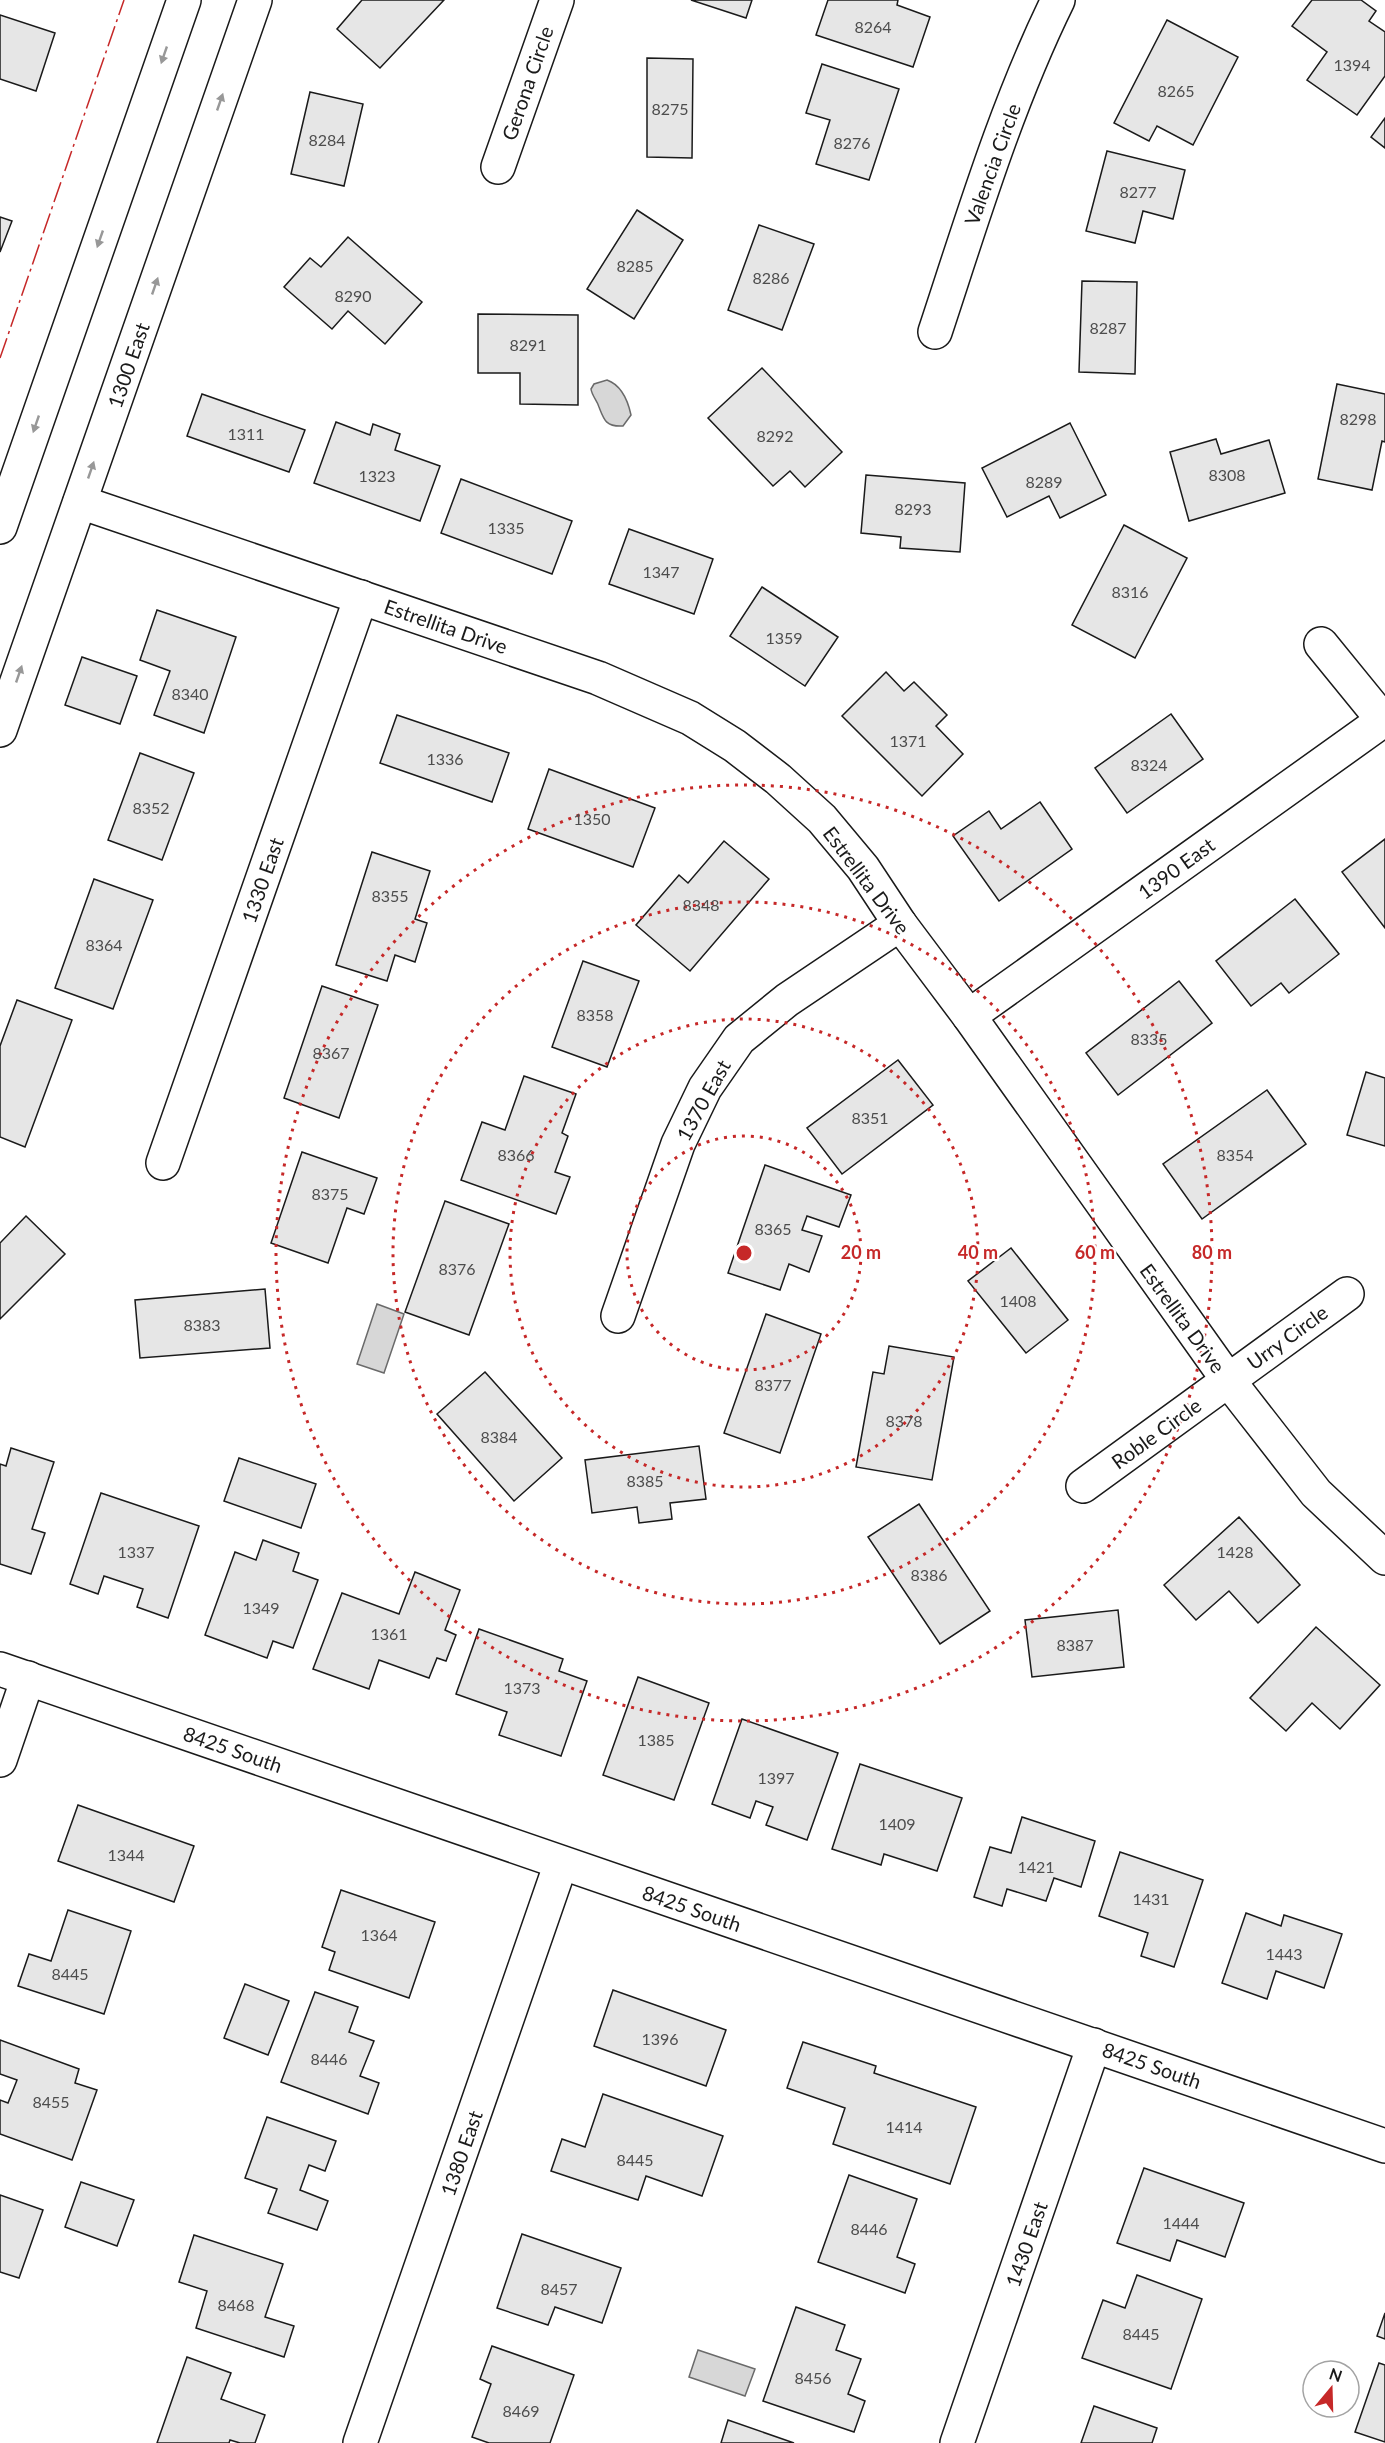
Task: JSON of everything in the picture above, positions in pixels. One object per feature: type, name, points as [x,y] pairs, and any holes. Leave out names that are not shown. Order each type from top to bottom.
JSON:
[{"type":"street","points":[[0,527],[184,0]]},
{"type":"street","name":"1300 East","points":[[0,729],[255,0]]},
{"type":"street","name":"Gerona Circle","points":[[498,167],[556,0]]},
{"type":"street","name":"Valencia Circle","points":[[935,332],[999,141],[1040,37],[1058,0]]},
{"type":"street","name":"Estrellita Drive","points":[[80,502],[598,678],[690,718],[735,746],[778,779],[822,819],[863,868],[900,924],[969,1016],[1228,1380],[1316,1493],[1385,1557]]},
{"type":"street","name":"1330 East","points":[[163,1163],[361,597]]},
{"type":"street","name":"1390 East","points":[[969,1016],[1384,720],[1321,644]]},
{"type":"street","name":"1370 East","points":[[618,1316],[678,1144],[705,1088],[739,1039],[788,1000],[900,924]]},
{"type":"street","name":"Urry Circle","points":[[1228,1380],[1347,1294]]},
{"type":"street","name":"Roble Circle","points":[[1083,1486],[1228,1380]]},
{"type":"street","points":[[0,1760],[14,1673]]},
{"type":"street","name":"8425 South","points":[[14,1673],[1385,2146]]},
{"type":"street","name":"1380 East","points":[[360,2443],[561,1863]]},
{"type":"street","name":"1430 East","points":[[957,2443],[1094,2045]]},
{"type":"shaded area","points":[[607,380],[620,390],[628,404],[631,415],[623,426],[606,422],[591,389],[594,384]]},
{"type":"shaded area","points":[[377,1304],[404,1314],[384,1373],[357,1364]]},
{"type":"shaded area","points":[[698,2350],[755,2369],[745,2396],[689,2377]]},
{"type":"building","points":[[362,0],[444,0],[380,68],[337,29]]},
{"type":"building","points":[[691,0],[752,0],[746,18]]},
{"type":"building","points":[[828,0],[898,0],[897,5],[930,17],[913,67],[816,35]]},
{"type":"building","points":[[1312,0],[1361,0],[1376,11],[1369,21],[1385,32],[1385,76],[1357,115],[1307,80],[1327,52],[1292,26]]},
{"type":"building","points":[[0,15],[55,33],[36,91],[0,79]]},
{"type":"building","points":[[1167,20],[1238,57],[1193,145],[1157,126],[1149,141],[1114,123]]},
{"type":"building","points":[[647,58],[693,59],[692,158],[647,157]]},
{"type":"building","points":[[822,64],[899,89],[869,180],[816,164],[830,120],[806,113]]},
{"type":"building","points":[[310,92],[363,104],[344,186],[291,174]]},
{"type":"building","points":[[1385,118],[1385,148],[1371,137]]},
{"type":"building","points":[[1107,151],[1185,170],[1173,219],[1143,211],[1135,243],[1086,231]]},
{"type":"building","points":[[637,210],[683,240],[634,319],[587,289]]},
{"type":"building","points":[[0,217],[12,221],[0,252]]},
{"type":"building","points":[[759,225],[814,244],[782,330],[728,310]]},
{"type":"building","points":[[348,237],[422,302],[385,344],[348,311],[332,329],[284,287],[310,258],[321,267]]},
{"type":"building","points":[[1082,281],[1137,282],[1135,374],[1079,372]]},
{"type":"building","points":[[478,314],[578,315],[578,405],[520,404],[520,373],[478,373]]},
{"type":"building","points":[[762,368],[842,452],[805,487],[790,471],[773,486],[708,418]]},
{"type":"building","points":[[1337,384],[1385,394],[1385,442],[1382,441],[1372,490],[1318,479]]},
{"type":"building","points":[[202,394],[305,430],[289,472],[187,436]]},
{"type":"building","points":[[336,422],[370,435],[373,424],[400,434],[395,450],[440,466],[420,521],[314,483]]},
{"type":"building","points":[[1070,423],[1106,495],[1060,518],[1049,496],[1007,517],[982,468]]},
{"type":"building","points":[[1216,439],[1221,454],[1269,440],[1285,493],[1189,521],[1170,452]]},
{"type":"building","points":[[866,475],[965,483],[960,552],[900,548],[901,537],[861,533]]},
{"type":"building","points":[[461,479],[572,521],[552,574],[441,533]]},
{"type":"building","points":[[1124,525],[1187,558],[1135,658],[1072,625]]},
{"type":"building","points":[[629,529],[713,559],[694,614],[609,584]]},
{"type":"building","points":[[762,587],[838,637],[805,686],[730,636]]},
{"type":"building","points":[[157,610],[236,637],[204,733],[154,715],[170,671],[140,660]]},
{"type":"building","points":[[82,657],[137,676],[120,724],[65,705]]},
{"type":"building","points":[[886,672],[904,691],[914,682],[947,715],[936,726],[963,754],[922,796],[842,716]]},
{"type":"building","points":[[1171,714],[1203,759],[1127,813],[1095,768]]},
{"type":"building","points":[[397,715],[509,753],[492,802],[380,763]]},
{"type":"building","points":[[140,753],[194,773],[162,860],[108,840]]},
{"type":"building","points":[[549,769],[655,808],[633,867],[528,829]]},
{"type":"building","points":[[1040,802],[1072,849],[999,901],[953,836],[989,811],[1001,829]]},
{"type":"building","points":[[1385,839],[1385,928],[1342,872]]},
{"type":"building","points":[[724,841],[769,879],[690,971],[636,925],[679,875],[688,883]]},
{"type":"building","points":[[372,852],[430,871],[415,919],[427,923],[415,962],[395,955],[387,981],[336,965]]},
{"type":"building","points":[[94,879],[153,900],[113,1009],[55,988]]},
{"type":"building","points":[[1295,899],[1339,954],[1289,993],[1281,983],[1251,1006],[1216,961]]},
{"type":"building","points":[[583,961],[639,981],[607,1067],[552,1047]]},
{"type":"building","points":[[1179,981],[1212,1023],[1118,1095],[1086,1053]]},
{"type":"building","points":[[322,986],[378,1005],[339,1118],[284,1098]]},
{"type":"building","points":[[17,1000],[72,1020],[25,1147],[0,1137],[0,1046]]},
{"type":"building","points":[[898,1060],[933,1105],[842,1174],[807,1128]]},
{"type":"building","points":[[1366,1072],[1385,1078],[1385,1146],[1347,1135]]},
{"type":"building","points":[[524,1076],[576,1094],[562,1133],[568,1136],[555,1172],[570,1177],[556,1214],[461,1180],[482,1122],[505,1130]]},
{"type":"building","points":[[1267,1090],[1306,1144],[1202,1219],[1163,1164]]},
{"type":"building","points":[[302,1152],[377,1178],[364,1214],[347,1208],[328,1263],[271,1243]]},
{"type":"building","points":[[765,1165],[851,1195],[839,1227],[807,1216],[802,1230],[822,1236],[809,1272],[789,1264],[780,1290],[728,1273]]},
{"type":"building","points":[[445,1201],[509,1224],[469,1335],[405,1312]]},
{"type":"building","points":[[26,1216],[65,1254],[0,1319],[0,1243]]},
{"type":"building","points":[[1011,1248],[1068,1320],[1026,1353],[968,1281]]},
{"type":"building","points":[[265,1289],[270,1348],[140,1358],[135,1300]]},
{"type":"building","points":[[766,1314],[821,1334],[780,1453],[724,1433]]},
{"type":"building","points":[[889,1346],[954,1357],[932,1480],[856,1467],[873,1372],[884,1374]]},
{"type":"building","points":[[485,1372],[562,1458],[514,1501],[437,1414]]},
{"type":"building","points":[[699,1446],[706,1499],[670,1503],[672,1519],[639,1523],[637,1507],[592,1513],[585,1460]]},
{"type":"building","points":[[11,1448],[54,1462],[32,1529],[45,1533],[31,1574],[0,1564],[0,1464],[6,1466]]},
{"type":"building","points":[[239,1458],[316,1484],[301,1528],[224,1501]]},
{"type":"building","points":[[101,1493],[199,1526],[168,1618],[137,1607],[143,1589],[104,1576],[98,1594],[70,1584]]},
{"type":"building","points":[[919,1504],[990,1611],[940,1644],[868,1537]]},
{"type":"building","points":[[1239,1517],[1300,1585],[1258,1623],[1229,1591],[1196,1620],[1164,1585]]},
{"type":"building","points":[[263,1540],[299,1553],[293,1571],[318,1580],[293,1648],[273,1641],[267,1658],[205,1635],[235,1552],[256,1560]]},
{"type":"building","points":[[415,1572],[460,1590],[445,1630],[456,1635],[446,1661],[437,1658],[429,1678],[379,1660],[369,1689],[313,1669],[342,1593],[399,1614]]},
{"type":"building","points":[[1118,1610],[1124,1667],[1032,1677],[1025,1620]]},
{"type":"building","points":[[1316,1627],[1380,1685],[1340,1729],[1312,1703],[1286,1731],[1250,1698]]},
{"type":"building","points":[[479,1629],[563,1659],[559,1671],[587,1681],[561,1756],[499,1735],[507,1712],[456,1694]]},
{"type":"building","points":[[638,1677],[709,1703],[674,1800],[603,1775]]},
{"type":"building","points":[[742,1719],[838,1753],[807,1840],[766,1825],[773,1807],[756,1801],[750,1818],[712,1804]]},
{"type":"building","points":[[860,1764],[962,1798],[937,1871],[884,1854],[881,1865],[832,1849]]},
{"type":"building","points":[[78,1805],[194,1846],[174,1902],[58,1861]]},
{"type":"building","points":[[1022,1817],[1095,1841],[1081,1887],[1054,1878],[1046,1901],[1007,1889],[1002,1906],[974,1897],[990,1847],[1011,1853]]},
{"type":"building","points":[[1120,1852],[1203,1880],[1174,1967],[1141,1956],[1148,1933],[1099,1916]]},
{"type":"building","points":[[341,1890],[435,1922],[409,1998],[329,1970],[335,1952],[322,1947]]},
{"type":"building","points":[[68,1910],[131,1931],[104,2014],[18,1986],[29,1954],[51,1961]]},
{"type":"building","points":[[1246,1913],[1281,1926],[1284,1915],[1342,1934],[1324,1988],[1276,1971],[1267,1999],[1222,1983]]},
{"type":"building","points":[[245,1984],[289,2001],[268,2055],[224,2038]]},
{"type":"building","points":[[613,1990],[726,2030],[706,2086],[594,2046]]},
{"type":"building","points":[[315,1992],[358,2007],[349,2032],[374,2041],[360,2076],[379,2083],[368,2114],[281,2082]]},
{"type":"building","points":[[0,2040],[79,2069],[75,2083],[97,2090],[72,2160],[0,2134],[0,2100],[8,2103],[17,2080],[0,2074]]},
{"type":"building","points":[[803,2042],[876,2066],[874,2073],[976,2107],[950,2184],[833,2144],[845,2108],[787,2088]]},
{"type":"building","points":[[603,2094],[723,2136],[702,2196],[646,2176],[638,2200],[551,2171],[562,2139],[585,2147]]},
{"type":"building","points":[[267,2117],[336,2141],[325,2171],[309,2165],[300,2190],[328,2201],[317,2230],[268,2213],[277,2189],[245,2178]]},
{"type":"building","points":[[1144,2168],[1244,2203],[1225,2257],[1177,2240],[1170,2261],[1117,2243]]},
{"type":"building","points":[[849,2175],[917,2199],[897,2257],[915,2264],[905,2293],[818,2262]]},
{"type":"building","points":[[81,2182],[134,2200],[117,2246],[65,2227]]},
{"type":"building","points":[[0,2195],[43,2210],[19,2278],[0,2272]]},
{"type":"building","points":[[522,2234],[621,2268],[602,2323],[555,2307],[548,2325],[497,2308]]},
{"type":"building","points":[[194,2235],[283,2264],[265,2317],[294,2326],[284,2357],[196,2328],[207,2291],[179,2282]]},
{"type":"building","points":[[1137,2275],[1202,2299],[1171,2389],[1082,2358],[1103,2300],[1125,2308]]},
{"type":"building","points":[[796,2307],[845,2325],[836,2350],[861,2359],[848,2394],[865,2401],[854,2432],[763,2401]]},
{"type":"building","points":[[1385,2313],[1385,2339],[1377,2336]]},
{"type":"building","points":[[492,2346],[574,2375],[550,2443],[489,2443],[472,2437],[491,2384],[480,2379]]},
{"type":"building","points":[[187,2357],[231,2373],[221,2399],[265,2415],[255,2443],[230,2440],[229,2443],[157,2443]]},
{"type":"building","points":[[1379,2363],[1385,2365],[1385,2442],[1355,2432]]},
{"type":"building","points":[[1094,2406],[1157,2428],[1152,2443],[1081,2443]]},
{"type":"building","points":[[728,2420],[794,2443],[721,2443]]},
{"type":"power","points":[[0,358],[124,0]]}]
